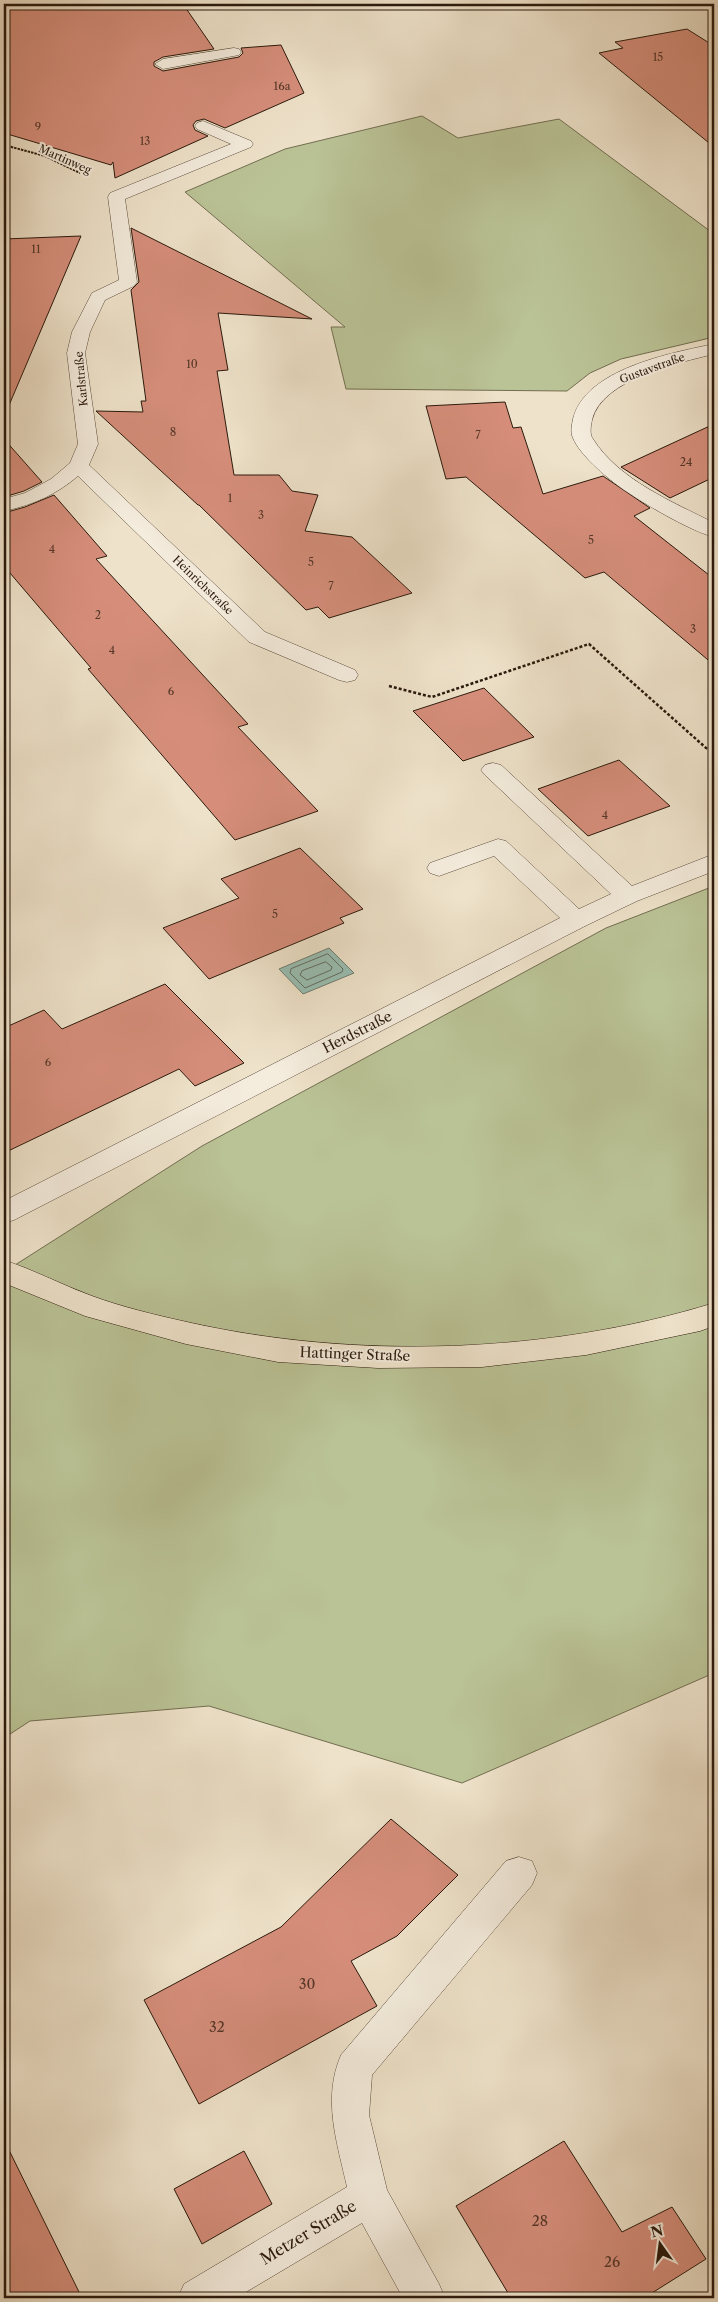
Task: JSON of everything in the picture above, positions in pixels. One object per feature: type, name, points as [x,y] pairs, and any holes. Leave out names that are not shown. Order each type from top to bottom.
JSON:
[{"type":"main road","name":"Hattinger Straße","points":[[7,1272],[86,1304],[186,1333],[278,1351],[378,1357],[482,1356],[586,1344],[700,1320],[714,1314]]},
{"type":"street","points":[[163,64],[234,52]]},
{"type":"street","points":[[116,197],[245,144],[203,126]]},
{"type":"street","name":"Karlstraße","points":[[79,466],[88,444],[76,353],[81,332],[98,297],[128,282],[116,197]]},
{"type":"street","name":"Gustavstraße","points":[[714,349],[688,355],[615,381],[594,396],[581,415],[582,437],[601,462],[633,488],[714,531]]},
{"type":"street","points":[[4,505],[32,497],[58,483],[79,466]]},
{"type":"street","name":"Heinrichstraße","points":[[79,466],[257,637],[347,675]]},
{"type":"street","points":[[494,770],[628,896]]},
{"type":"street","points":[[439,868],[498,846],[576,920]]},
{"type":"street","name":"Herdstraße","points":[[4,1213],[576,920],[628,896],[714,862]]},
{"type":"street","points":[[369,2196],[350,2115],[354,2068],[519,1873]]},
{"type":"street","name":"Metzer Straße","points":[[198,2298],[369,2196],[425,2298]]},
{"type":"path","name":"Martinweg","points":[[4,145],[45,156],[87,176],[116,197]]},
{"type":"path","points":[[347,675],[432,697],[589,644],[714,755]]},
{"type":"green space","points":[[422,116],[458,138],[559,119],[714,234],[714,337],[621,359],[590,373],[567,391],[346,389],[331,327],[345,327],[185,192],[285,149]]},
{"type":"green space","points":[[714,886],[714,1673],[462,1783],[209,1706],[30,1721],[4,1738],[4,1272],[202,1146],[606,928]]},
{"type":"water","points":[[329,948],[354,973],[303,994],[279,969]]},
{"type":"building","points":[[4,4],[183,4],[214,49],[163,57],[154,62],[154,66],[163,71],[239,57],[243,53],[241,48],[281,45],[304,93],[225,128],[204,119],[196,121],[193,125],[195,130],[208,136],[115,178],[113,162],[111,165],[4,133]]},
{"type":"building","points":[[687,29],[714,46],[714,147],[599,53],[623,48],[615,42]]},
{"type":"building","points":[[131,228],[312,319],[218,313],[228,370],[217,371],[234,475],[279,475],[292,491],[318,495],[305,531],[352,537],[412,593],[329,618],[318,607],[306,610],[199,505],[96,411],[143,412],[141,401],[146,401],[131,290],[139,282]]},
{"type":"building","points":[[81,236],[4,417],[4,239]]},
{"type":"building","points":[[505,402],[513,428],[521,427],[543,494],[603,476],[650,508],[634,516],[714,579],[714,665],[604,572],[585,578],[466,477],[446,479],[426,406]]},
{"type":"building","points":[[714,424],[714,477],[670,498],[621,467]]},
{"type":"building","points":[[4,439],[42,482],[24,491],[4,497]]},
{"type":"building","points":[[54,495],[107,556],[96,559],[248,724],[238,727],[318,811],[235,840],[88,669],[91,668],[4,566],[4,513]]},
{"type":"building","points":[[484,688],[534,737],[463,761],[413,711]]},
{"type":"building","points":[[619,760],[670,806],[588,836],[538,789]]},
{"type":"building","points":[[300,848],[363,909],[340,918],[344,923],[209,979],[163,928],[239,898],[221,879]]},
{"type":"building","points":[[165,984],[244,1063],[195,1086],[179,1069],[4,1153],[4,1028],[44,1010],[62,1029]]},
{"type":"building","points":[[391,1819],[458,1875],[397,1936],[351,1961],[377,2006],[199,2104],[144,2000],[281,1927]]},
{"type":"building","points":[[4,2140],[82,2298],[4,2298]]},
{"type":"building","points":[[564,2141],[622,2232],[672,2207],[706,2259],[644,2298],[511,2298],[456,2206]]},
{"type":"building","points":[[244,2151],[272,2204],[202,2244],[174,2189]]}]
